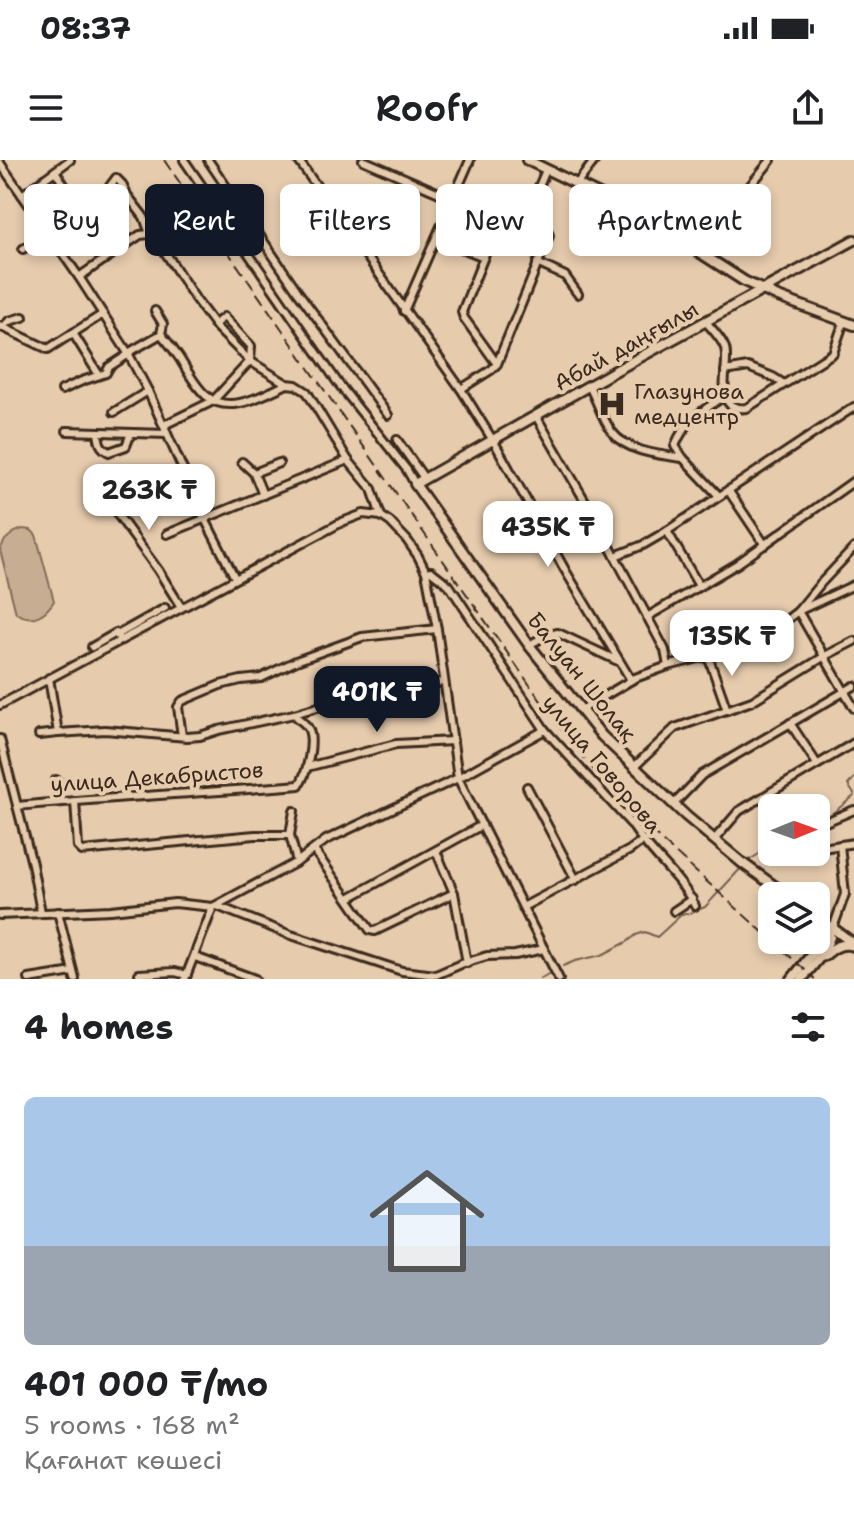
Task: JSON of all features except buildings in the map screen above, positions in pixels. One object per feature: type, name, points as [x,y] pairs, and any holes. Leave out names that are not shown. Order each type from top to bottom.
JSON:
[{"type":"main road","points":[[527,160],[574,184]]},
{"type":"main road","name":"Абай даңғылы","points":[[419,481],[854,240]]},
{"type":"main road","points":[[705,256],[744,281],[778,297],[854,325]]},
{"type":"main road","name":"Балуан Шолақ","points":[[419,481],[529,645],[602,736],[673,805],[770,882]]},
{"type":"main road","points":[[830,926],[854,945]]},
{"type":"main road","points":[[815,965],[827,946],[833,928]]},
{"type":"main road","points":[[792,979],[833,928]]},
{"type":"main road","points":[[802,979],[837,946],[854,945]]},
{"type":"street","points":[[22,195],[70,160]]},
{"type":"street","points":[[184,160],[338,383],[419,481]]},
{"type":"street","points":[[208,160],[298,292],[388,415]]},
{"type":"street","points":[[298,160],[461,389],[631,680]]},
{"type":"street","points":[[363,160],[436,192]]},
{"type":"street","points":[[460,184],[470,160]]},
{"type":"street","points":[[577,184],[595,160]]},
{"type":"street","points":[[752,184],[771,160]]},
{"type":"street","points":[[0,163],[24,198]]},
{"type":"street","points":[[540,184],[546,170]]},
{"type":"street","points":[[55,171],[64,184]]},
{"type":"street","points":[[129,198],[145,220]]},
{"type":"street","points":[[404,311],[436,238]]},
{"type":"street","points":[[65,256],[128,354],[148,391],[235,578]]},
{"type":"street","points":[[79,277],[110,256]]},
{"type":"street","points":[[168,256],[196,300],[250,361],[287,384],[296,385],[307,392],[348,460],[372,489],[381,516]]},
{"type":"street","points":[[461,389],[497,364],[540,256]]},
{"type":"street","points":[[484,257],[462,315],[497,364]]},
{"type":"street","points":[[537,263],[565,276],[578,294]]},
{"type":"street","points":[[62,390],[106,373],[109,367],[161,334],[163,324],[155,311]]},
{"type":"street","points":[[23,317],[9,321],[2,327],[48,349],[103,314]]},
{"type":"street","points":[[166,432],[166,424],[213,401],[250,361],[251,346],[224,317],[215,324]]},
{"type":"street","points":[[706,322],[725,348],[725,396],[732,407],[739,409],[747,408],[833,353],[844,321]]},
{"type":"street","points":[[73,333],[99,375]]},
{"type":"street","points":[[161,334],[176,352],[193,383],[213,401],[242,403],[287,384]]},
{"type":"street","points":[[725,371],[748,367],[784,384]]},
{"type":"street","points":[[589,386],[612,433],[625,444],[683,458]]},
{"type":"street","points":[[114,412],[148,391]]},
{"type":"street","points":[[719,496],[675,446],[694,416],[725,396]]},
{"type":"street","points":[[615,556],[667,531],[854,407]]},
{"type":"street","points":[[536,416],[665,650],[668,666]]},
{"type":"street","points":[[67,431],[166,432]]},
{"type":"street","points":[[98,432],[103,449],[109,452],[126,446],[131,433]]},
{"type":"street","points":[[397,440],[419,481]]},
{"type":"street","points":[[167,534],[348,460]]},
{"type":"street","points":[[242,462],[254,473],[263,495]]},
{"type":"street","points":[[254,473],[279,463]]},
{"type":"street","points":[[181,607],[118,515],[128,504],[187,477]]},
{"type":"street","points":[[647,617],[765,545],[854,481]]},
{"type":"street","points":[[728,490],[765,545]]},
{"type":"street","points":[[0,705],[119,638],[342,522],[363,514],[381,516],[407,540],[426,572],[458,778],[557,978]]},
{"type":"street","points":[[667,531],[699,586]]},
{"type":"street","points":[[581,710],[631,680],[668,666],[749,645],[766,636],[798,611],[854,548]]},
{"type":"street","name":"улица Говорова","points":[[426,572],[431,571],[449,585],[545,730],[689,893],[694,902],[674,911]]},
{"type":"street","points":[[798,611],[854,585]]},
{"type":"street","points":[[119,638],[165,608]]},
{"type":"street","points":[[798,611],[854,708]]},
{"type":"street","points":[[182,736],[178,707],[182,701],[200,693],[241,680],[261,678],[296,661],[362,637],[437,629]]},
{"type":"street","points":[[92,647],[116,633],[119,638]]},
{"type":"street","points":[[529,645],[558,633],[618,661]]},
{"type":"street","points":[[634,767],[675,728],[752,701],[854,641]]},
{"type":"street","points":[[708,656],[727,710]]},
{"type":"street","points":[[49,678],[58,733]]},
{"type":"street","points":[[39,735],[105,730],[200,736],[344,699],[444,682]]},
{"type":"street","points":[[673,805],[702,775],[854,686]]},
{"type":"street","points":[[294,714],[309,731],[307,767],[396,744],[453,741]]},
{"type":"street","points":[[790,723],[817,764]]},
{"type":"street","points":[[139,974],[175,972],[186,977],[215,906],[297,862],[326,840],[458,778],[545,730]]},
{"type":"street","points":[[0,739],[41,912]]},
{"type":"street","points":[[714,840],[739,811],[854,743]]},
{"type":"street","name":"улица Декабристов","points":[[17,806],[299,785],[307,767]]},
{"type":"street","points":[[56,780],[59,802]]},
{"type":"street","points":[[527,787],[576,880]]},
{"type":"street","points":[[75,801],[78,847],[82,851],[255,835],[290,835]]},
{"type":"street","points":[[830,820],[854,810]]},
{"type":"street","points":[[294,811],[290,835],[297,862]]},
{"type":"street","points":[[349,898],[482,825]]},
{"type":"street","points":[[523,907],[642,841]]},
{"type":"street","points":[[830,847],[854,843]]},
{"type":"street","points":[[833,928],[845,894],[840,845]]},
{"type":"street","points":[[314,850],[370,930],[375,931],[454,893]]},
{"type":"street","points":[[436,851],[454,893],[467,963]]},
{"type":"street","points":[[845,894],[854,894]]},
{"type":"street","points":[[0,915],[111,910],[175,903],[215,906],[291,935],[402,971],[434,977],[487,956],[515,955],[544,949]]},
{"type":"street","points":[[29,979],[74,976],[58,912]]},
{"type":"street","points":[[195,957],[255,979]]},
{"type":"shaded area","points":[[22,529],[31,530],[36,535],[54,601],[43,614],[33,617],[16,613],[0,550],[5,540]]},
{"type":"waterway","points":[[854,778],[848,785],[854,794]]},
{"type":"waterway","points":[[830,815],[854,796]]},
{"type":"waterway","points":[[746,862],[758,855]]},
{"type":"waterway","points":[[563,966],[602,955],[645,932],[657,937],[682,914],[705,907],[742,867]]},
{"type":"waterway","points":[[540,979],[548,974]]},
{"type":"railway","points":[[164,160],[557,724],[602,780],[653,833],[815,979]]},
{"type":"place","name":"Глазунова медцентр","points":[[612,404]]}]
